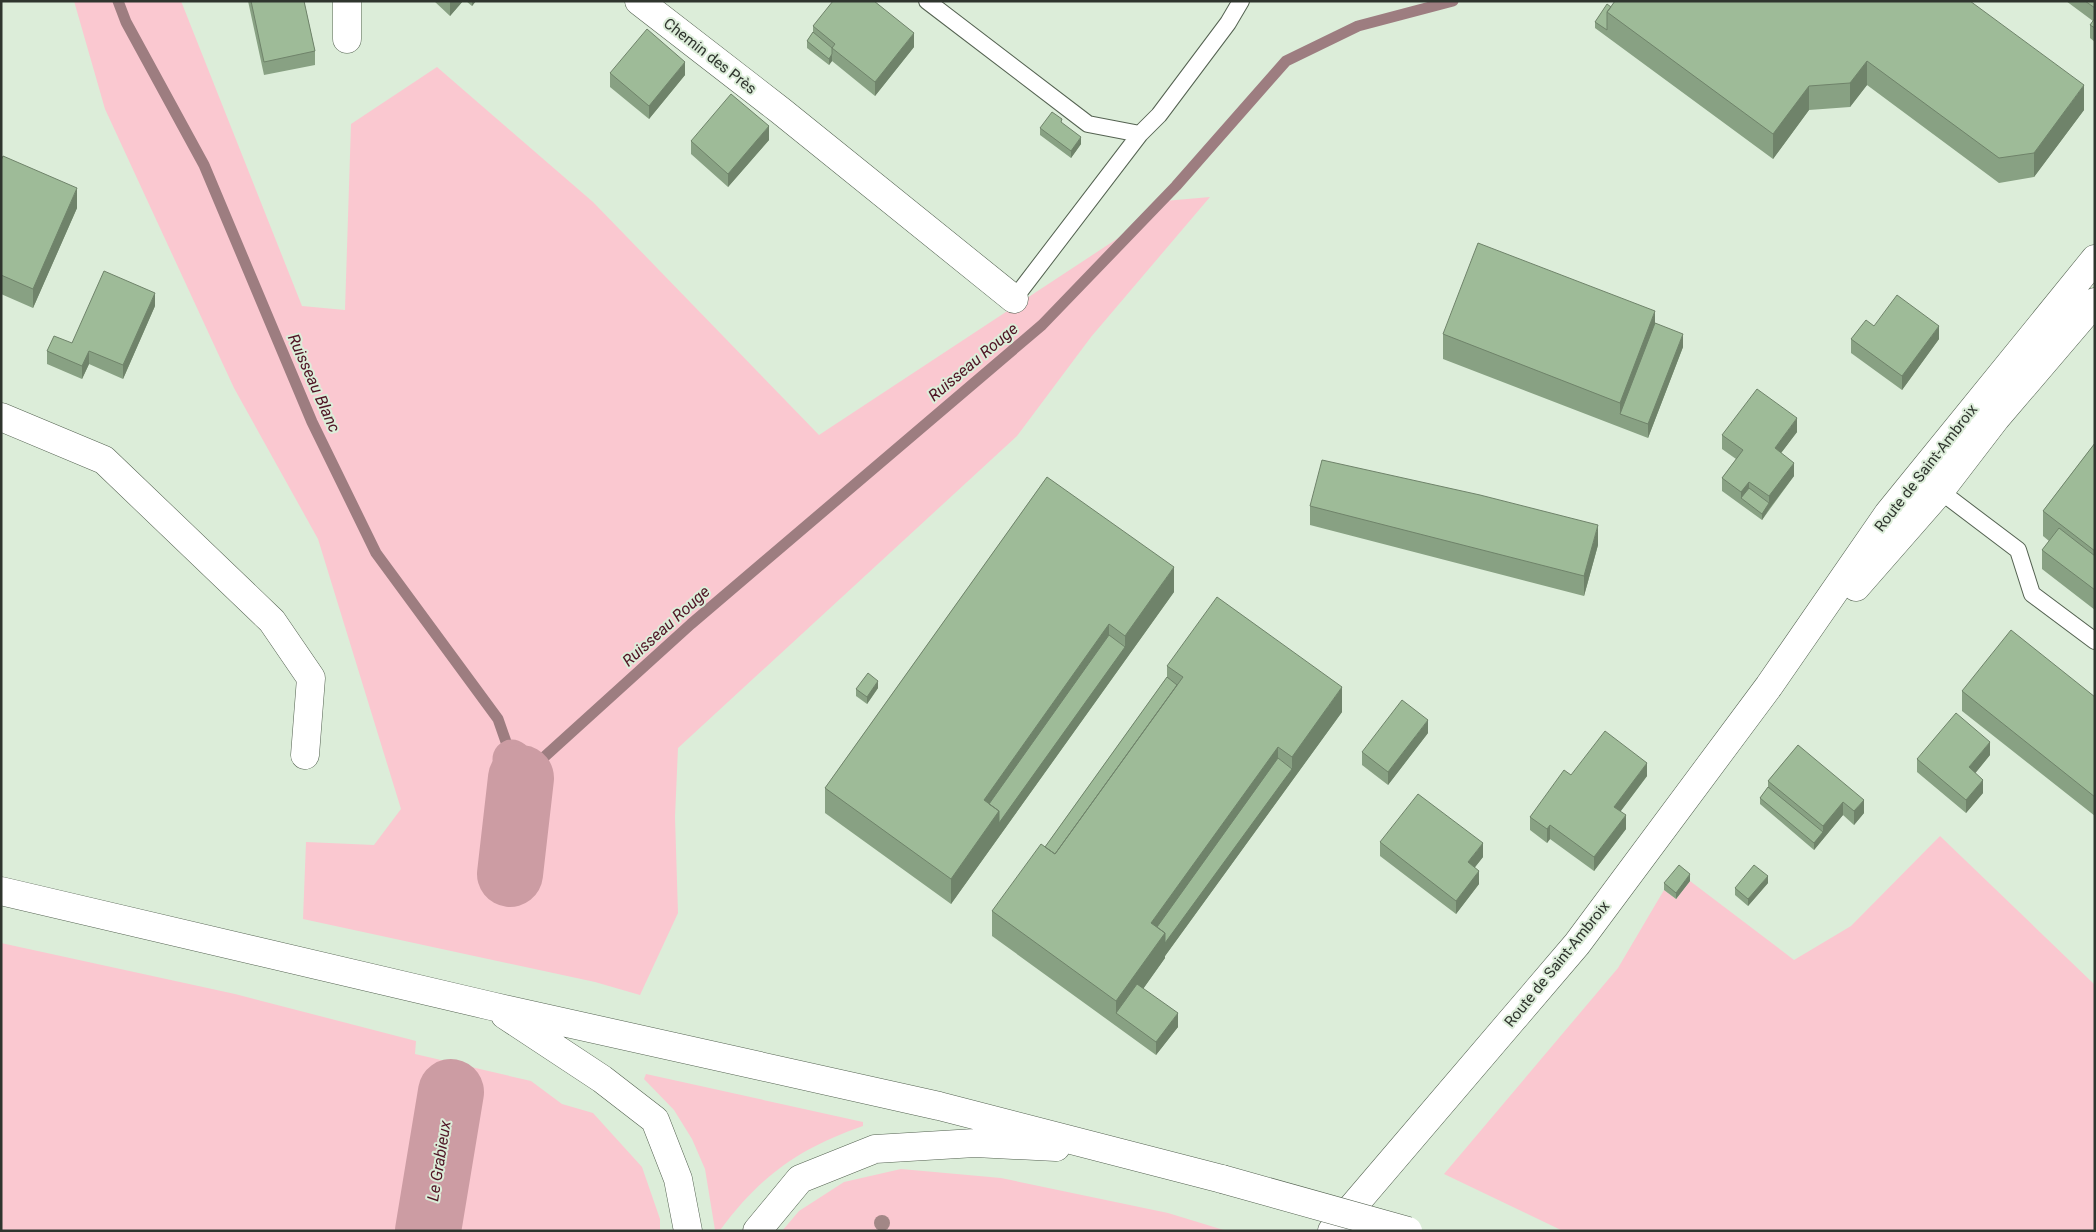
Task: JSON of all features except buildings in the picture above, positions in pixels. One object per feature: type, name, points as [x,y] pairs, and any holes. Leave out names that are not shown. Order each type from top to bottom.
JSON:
[{"type":"main road","points":[[347,1],[347,39]]},
{"type":"main road","name":"Chemin des Près","points":[[639,1],[781,111],[1014,299]]},
{"type":"main road","name":"Route de Saint-Ambroix","points":[[1332,1231],[1577,944],[1769,686],[1888,514],[2095,258]]},
{"type":"main road","name":"Route de Saint-Ambroix","points":[[1769,686],[1940,491],[1996,418],[2095,302]]},
{"type":"main road","points":[[1,417],[104,460],[272,621],[310,678],[305,755]]},
{"type":"main road","points":[[1,891],[491,1006],[939,1106],[1115,1150],[1408,1231]]},
{"type":"main road","points":[[491,1006],[602,1079],[655,1120],[678,1179],[688,1231]]},
{"type":"main road","points":[[757,1231],[800,1179],[875,1149],[975,1143],[1115,1150]]},
{"type":"lane","points":[[927,1],[1088,124],[1140,134]]},
{"type":"lane","points":[[1014,299],[1140,134],[1159,115],[1228,24],[1241,1]]},
{"type":"lane","points":[[1940,491],[2018,550],[2032,594],[2095,641]]},
{"type":"shaded area","points":[[74,1],[181,1],[302,306],[345,310],[351,124],[437,67],[593,202],[819,435],[1138,225],[1153,202],[1210,197],[1091,337],[1017,436],[678,748],[675,817],[678,913],[640,995],[595,982],[303,919],[306,842],[374,845],[401,809],[318,539],[234,388],[105,109]]},
{"type":"shaded area","points":[[1940,836],[2095,985],[2095,1231],[1563,1231],[1444,1174],[1618,968],[1664,890],[1676,899],[1690,881],[1794,960],[1851,926]]},
{"type":"shaded area","points":[[1,943],[235,994],[416,1041],[415,1054],[531,1081],[562,1104],[593,1113],[642,1167],[660,1219],[660,1231],[1,1231]]},
{"type":"shaded area","points":[[646,1074],[863,1122],[863,1126],[820,1144],[783,1166],[751,1193],[721,1229],[715,1230],[705,1169],[692,1139],[674,1110],[644,1079]]},
{"type":"shaded area","points":[[901,1169],[1001,1178],[1168,1213],[1227,1231],[782,1231],[799,1211],[844,1182]]},
{"type":"waterway","name":"Ruisseau Blanc","points":[[118,1],[126,22],[204,165],[312,422],[376,553],[498,719],[512,759]]},
{"type":"waterway","name":"Ruisseau Rouge","points":[[521,778],[691,624],[1042,325],[1176,186],[1286,61],[1358,26],[1453,1]]},
{"type":"waterway","points":[[512,759],[521,778]]},
{"type":"waterway","name":"Le Grabieux","points":[[510,874],[521,778]]},
{"type":"waterway","name":"Le Grabieux","points":[[428,1231],[451,1092]]}]
